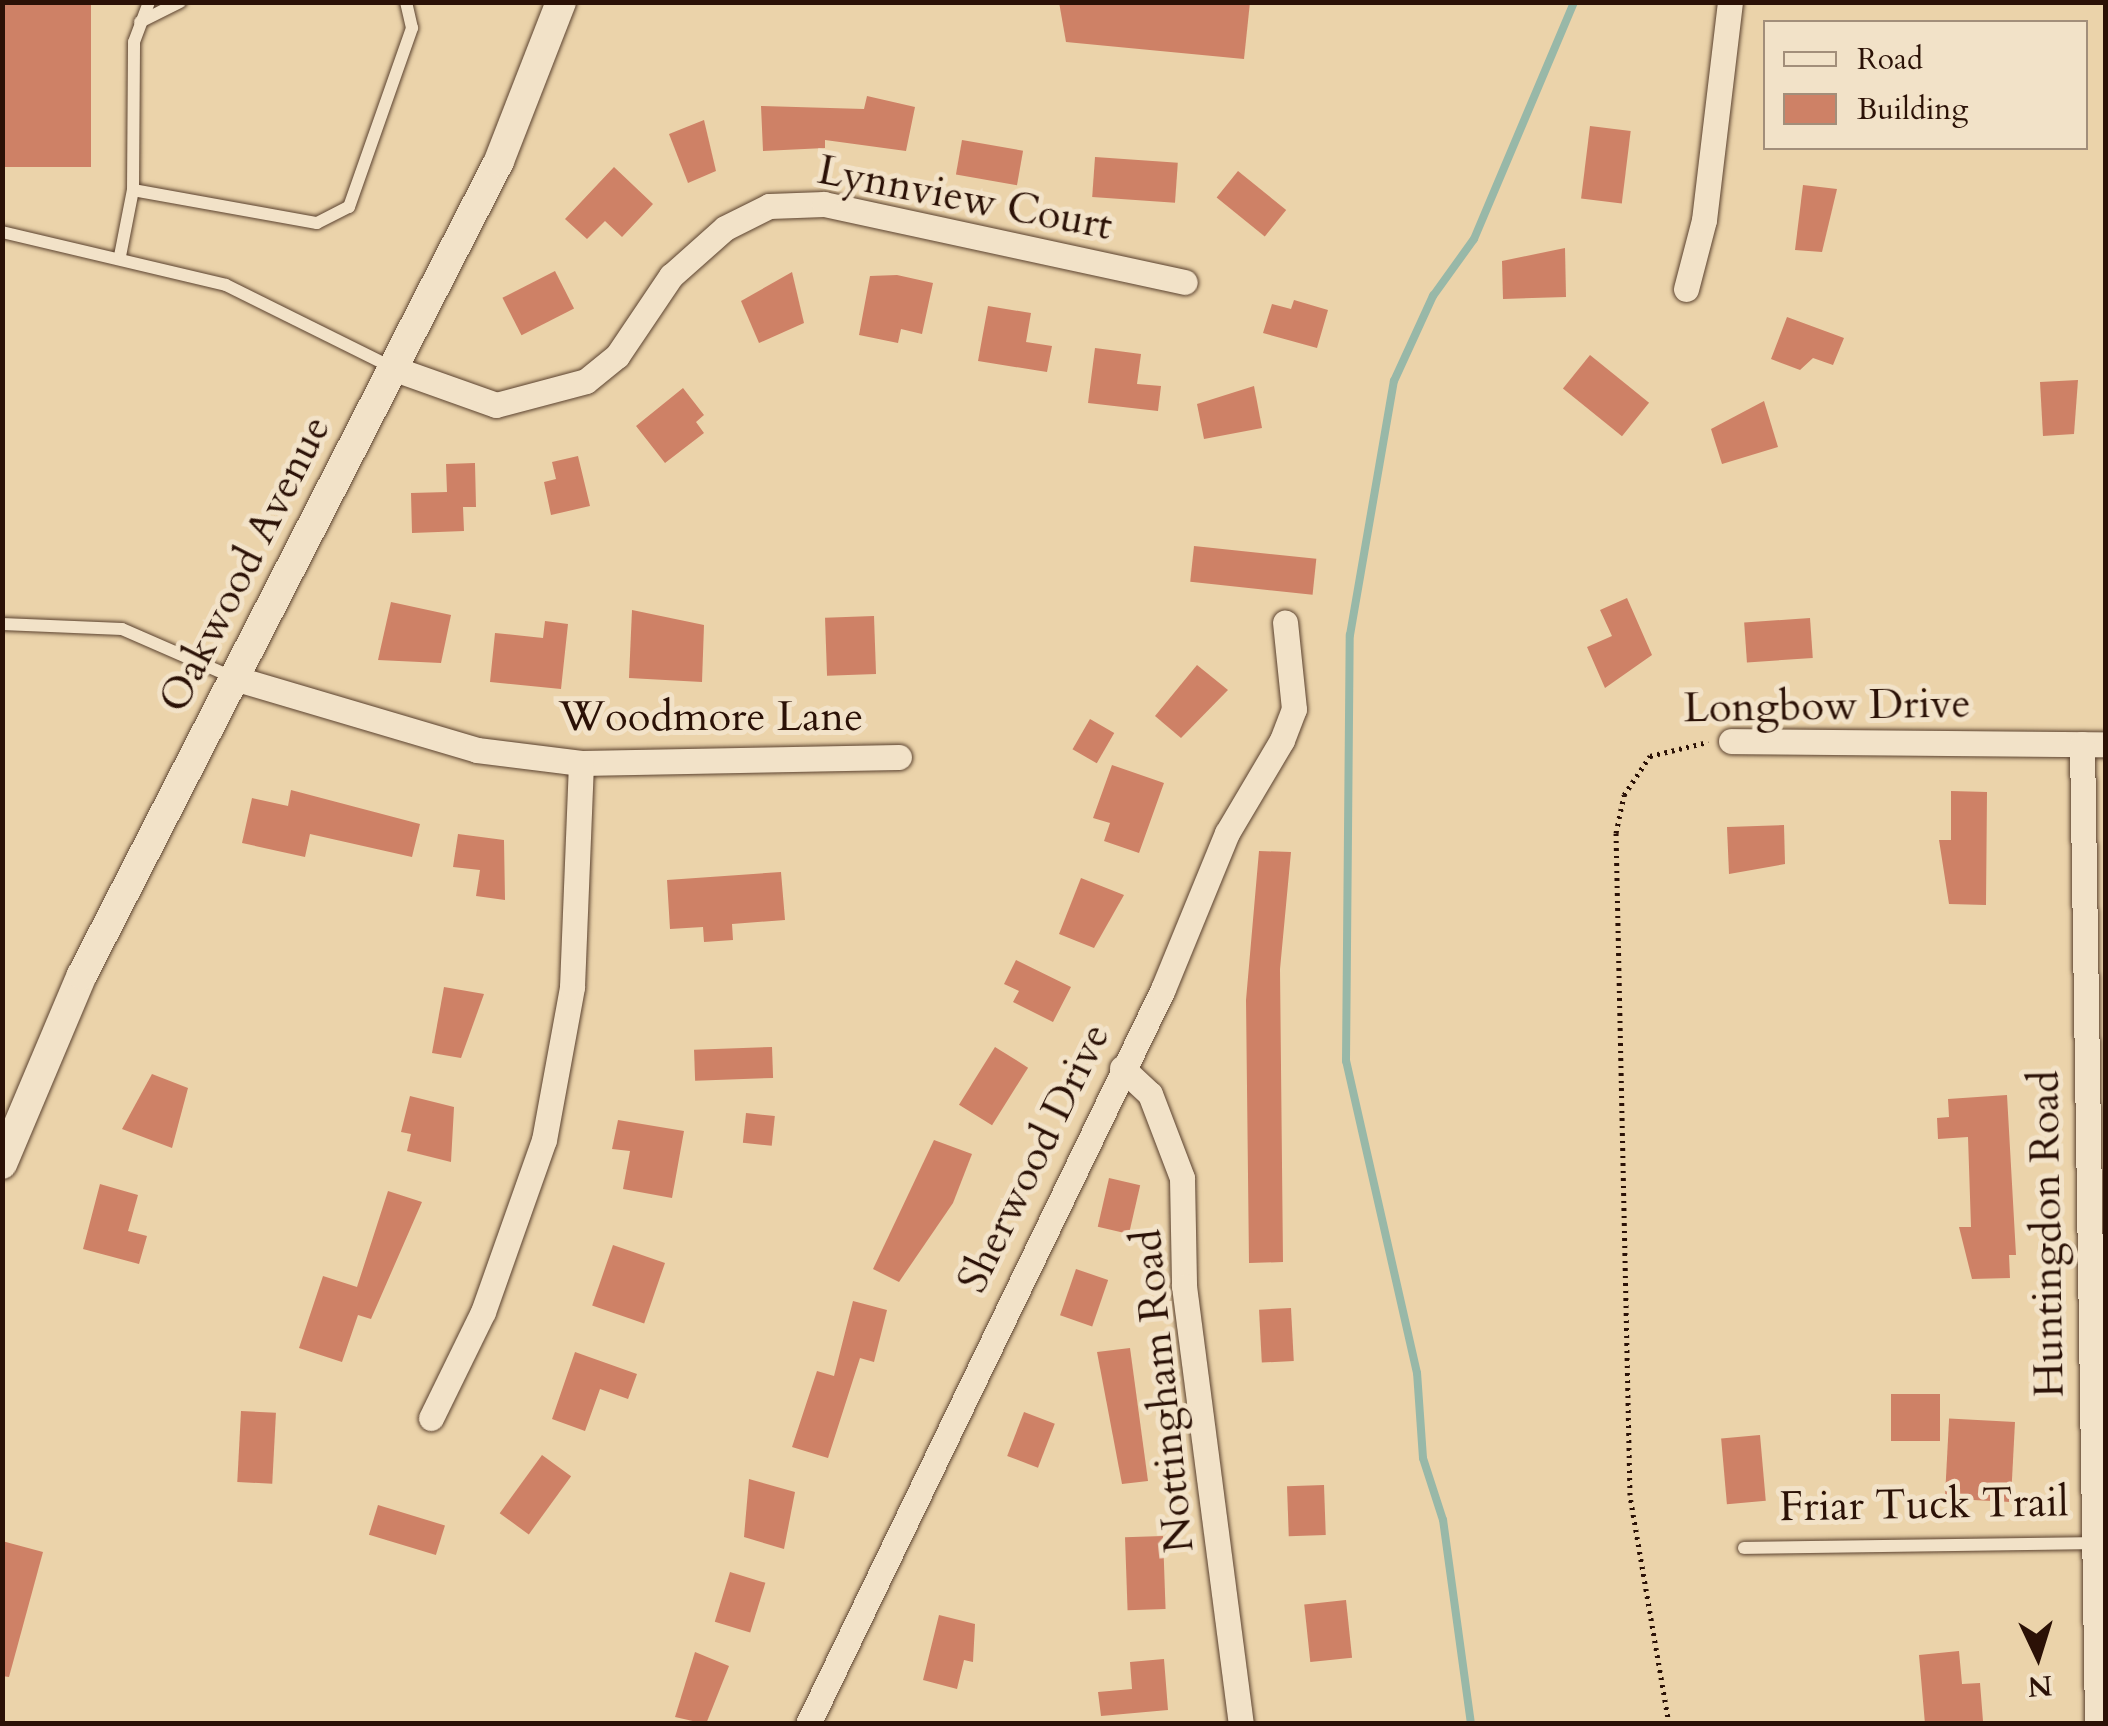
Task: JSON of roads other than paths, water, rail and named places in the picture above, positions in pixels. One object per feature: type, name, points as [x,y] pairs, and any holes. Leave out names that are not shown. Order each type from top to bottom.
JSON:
[{"type":"street","name":"Oakwood Avenue","points":[[2,1164],[82,975],[499,161],[560,2]]},
{"type":"street","points":[[1686,290],[1704,220],[1730,2]]},
{"type":"street","name":"Lynnview Court","points":[[395,370],[496,405],[586,381],[618,356],[671,276],[726,228],[770,206],[824,204],[1185,282]]},
{"type":"street","name":"Sherwood Drive","points":[[808,1724],[1122,1068],[1226,832],[1294,709],[1285,622]]},
{"type":"street","name":"Woodmore Lane","points":[[234,678],[477,750],[580,763],[899,757]]},
{"type":"street","name":"Longbow Drive","points":[[1732,741],[2094,744]]},
{"type":"street","name":"Huntingdon Road","points":[[2094,744],[2100,1543],[2097,1724]]},
{"type":"street","points":[[431,1418],[489,1296],[544,1140],[572,987],[580,763]]},
{"type":"street","name":"Nottingham Road","points":[[1122,1068],[1150,1094],[1182,1178],[1184,1286],[1240,1724]]},
{"type":"lane","points":[[120,256],[133,190],[130,74],[140,22],[149,2]]},
{"type":"lane","points":[[140,22],[180,2]]},
{"type":"lane","points":[[133,190],[317,222],[349,207],[412,28],[406,2]]},
{"type":"lane","points":[[2,232],[120,256],[226,285],[395,370]]},
{"type":"lane","points":[[2,624],[122,628],[234,678]]},
{"type":"lane","name":"Friar Tuck Trail","points":[[1744,1548],[2100,1543]]},
{"type":"waterway","points":[[1471,1724],[1443,1520],[1423,1458],[1417,1373],[1346,1061],[1350,635],[1394,381],[1433,296],[1474,239],[1574,2]]}]
